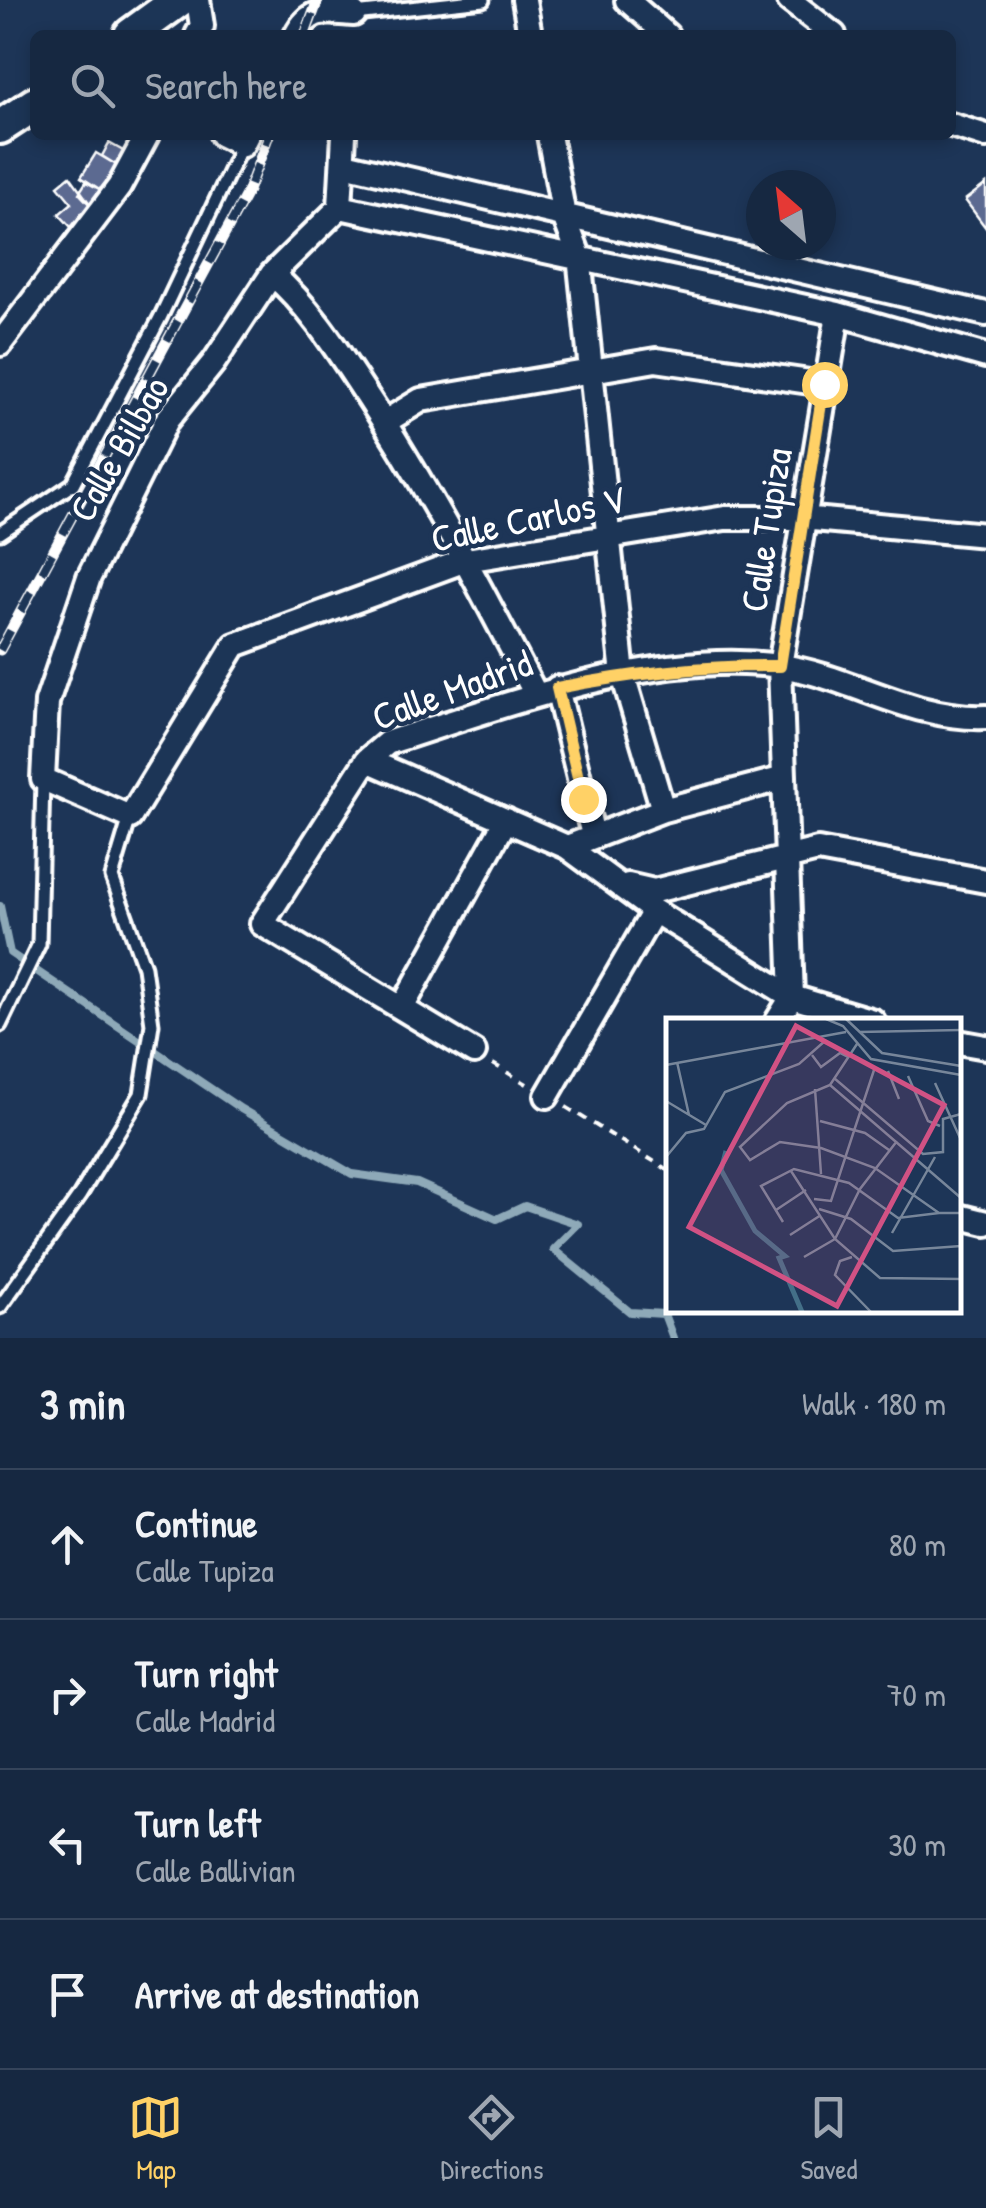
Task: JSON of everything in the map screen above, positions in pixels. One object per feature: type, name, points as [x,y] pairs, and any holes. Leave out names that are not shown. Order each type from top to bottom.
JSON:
[{"type":"street","points":[[138,30],[179,0]]},
{"type":"street","points":[[198,0],[200,30]]},
{"type":"street","points":[[524,0],[529,30]]},
{"type":"street","points":[[627,0],[661,30]]},
{"type":"street","points":[[789,0],[828,30]]},
{"type":"street","points":[[299,30],[306,16],[314,11],[354,16]]},
{"type":"street","points":[[0,127],[30,107]]},
{"type":"street","points":[[956,127],[986,136]]},
{"type":"street","points":[[0,344],[119,188],[144,140]]},
{"type":"street","points":[[344,140],[340,207],[838,314],[986,356]]},
{"type":"street","points":[[550,140],[564,216],[578,256],[624,675],[662,810]]},
{"type":"street","points":[[344,164],[986,314]]},
{"type":"street","name":"Calle Bilbao","points":[[43,779],[46,702],[89,576],[167,420],[214,362],[272,274],[340,207]]},
{"type":"street","points":[[272,274],[306,304],[384,422],[546,692],[593,835]]},
{"type":"street","name":"Calle Tupiza","points":[[792,998],[781,779],[780,666],[838,314]]},
{"type":"street","points":[[384,422],[421,400],[656,360],[824,384]]},
{"type":"street","name":"Calle Carlos V","points":[[130,817],[235,645],[466,560],[725,518],[802,518],[986,535]]},
{"type":"street","name":"Calle Madrid","points":[[402,1008],[262,924],[368,760],[387,743],[546,692],[624,675],[711,665],[780,666],[922,713],[986,717]]},
{"type":"street","points":[[368,760],[566,847],[654,910],[792,998],[866,1018]]},
{"type":"street","points":[[43,779],[130,817]]},
{"type":"street","points":[[566,847],[662,810],[781,779]]},
{"type":"street","points":[[474,1052],[402,1008],[506,820]]},
{"type":"street","points":[[620,884],[654,891],[818,850],[986,881]]},
{"type":"street","points":[[547,1096],[654,910]]},
{"type":"street","points":[[778,1018],[792,998]]},
{"type":"street","points":[[961,1043],[986,1047]]},
{"type":"street","points":[[961,1217],[986,1224]]},
{"type":"lane","points":[[354,16],[483,0]]},
{"type":"lane","points":[[0,533],[73,484],[161,316],[236,140]]},
{"type":"lane","points":[[0,1024],[39,944],[43,779]]},
{"type":"lane","points":[[0,1307],[80,1195],[141,1094],[152,1024],[144,967],[112,876],[130,817]]},
{"type":"path","points":[[474,1052],[666,1169]]},
{"type":"building","points":[[109,143],[125,152],[118,166],[102,156]]},
{"type":"building","points":[[96,153],[118,166],[101,190],[81,177]]},
{"type":"building","points":[[70,176],[93,208],[71,227],[59,214],[72,203],[58,186]]},
{"type":"building","points":[[86,182],[101,190],[93,208],[79,193]]},
{"type":"building","points":[[986,184],[986,228],[965,200]]},
{"type":"waterway","points":[[0,906],[10,953],[241,1109],[352,1174],[417,1183],[497,1219],[525,1206],[578,1224],[553,1249],[630,1312],[664,1314],[673,1338]]},
{"type":"railway","points":[[307,30],[318,0]]},
{"type":"railway","points":[[0,650],[247,193],[267,140]]},
{"type":"route","points":[[583,799],[557,688],[711,665],[780,666],[824,384]]}]
